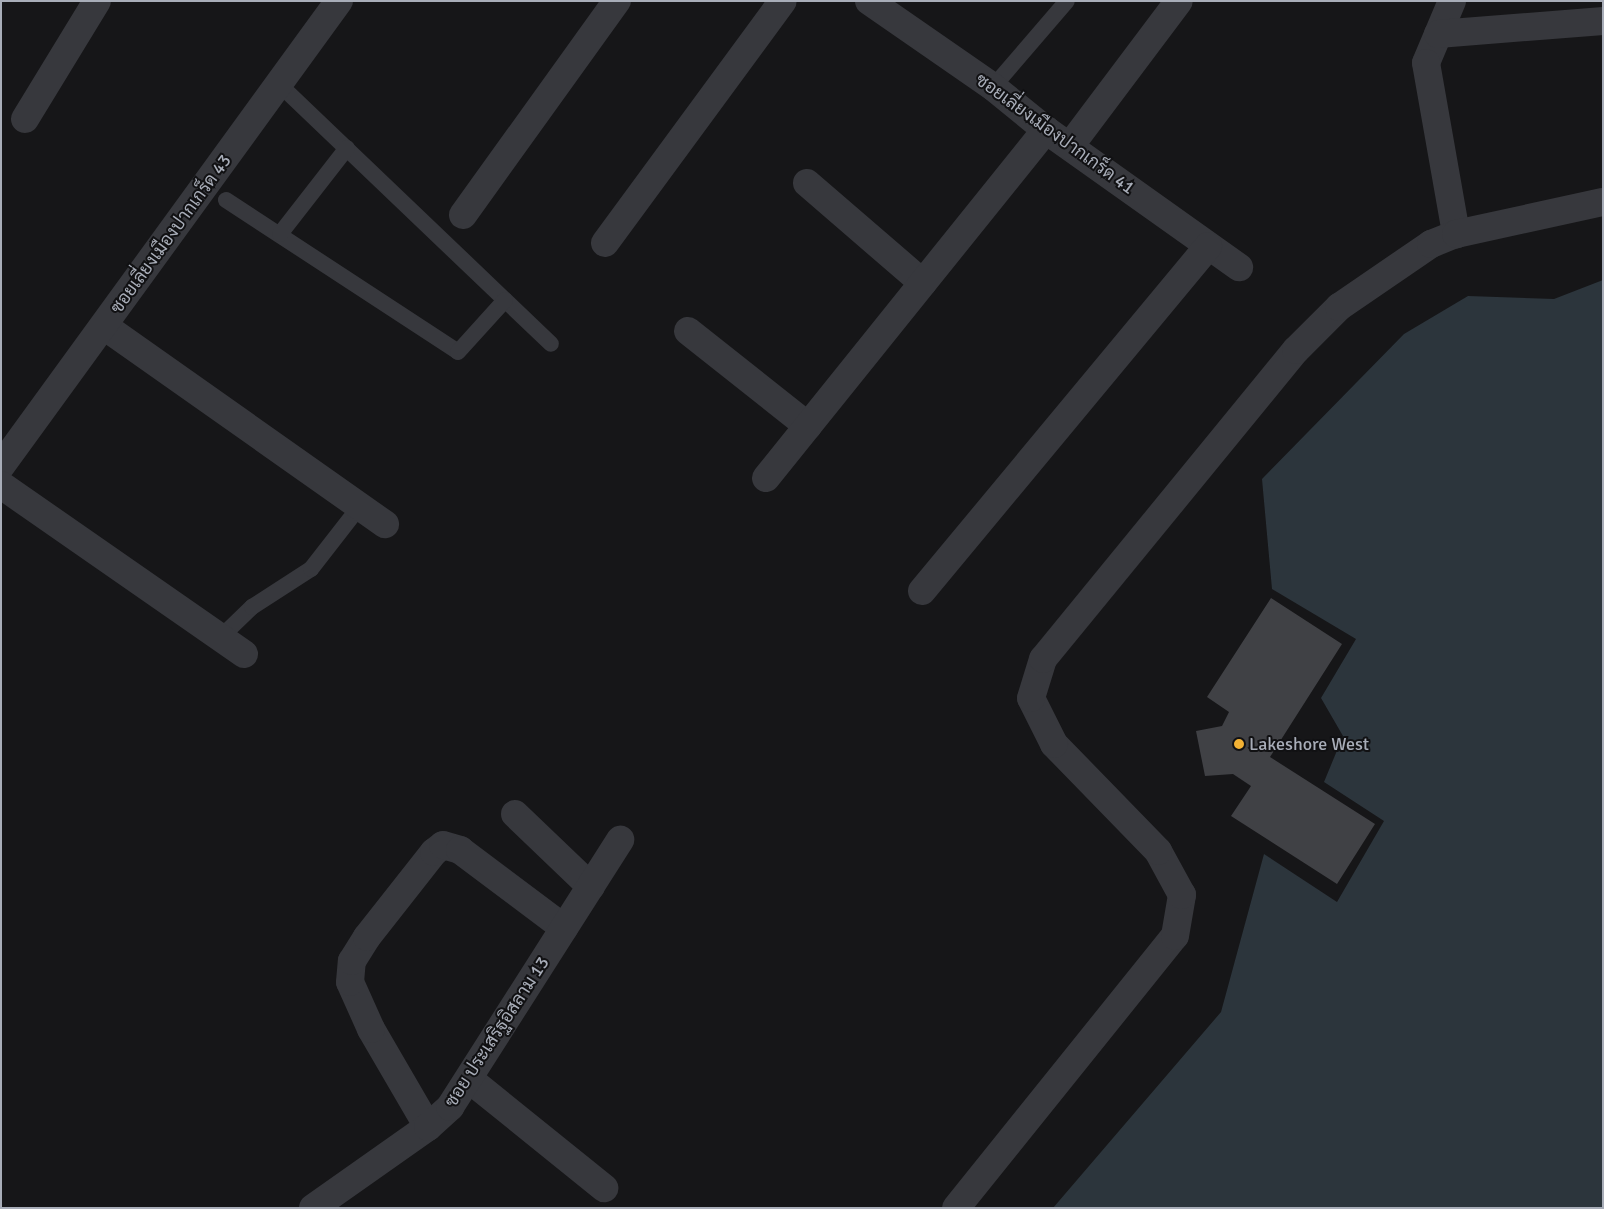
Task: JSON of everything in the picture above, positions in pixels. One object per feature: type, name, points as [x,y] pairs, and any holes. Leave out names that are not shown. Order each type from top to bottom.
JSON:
[{"type":"street","points":[[25,119],[97,1]]},
{"type":"street","name":"ซอยเลี่ยงเมืองปากเกร็ด 43","points":[[1,466],[339,1]]},
{"type":"street","points":[[463,215],[616,1]]},
{"type":"street","points":[[605,243],[782,1]]},
{"type":"street","name":"ซอยเลี่ยงเมืองปากเกร็ด 41","points":[[869,1],[993,87],[1046,130],[1239,267]]},
{"type":"street","points":[[1070,146],[1179,1]]},
{"type":"street","points":[[1452,1],[1426,62],[1456,234]]},
{"type":"street","points":[[1438,34],[1603,21]]},
{"type":"street","points":[[766,478],[1046,130]]},
{"type":"street","points":[[807,183],[923,283]]},
{"type":"street","points":[[956,1208],[1175,936],[1182,895],[1158,851],[1054,744],[1032,698],[1043,659],[1296,350],[1339,307],[1431,244],[1456,234],[1603,202]]},
{"type":"street","points":[[922,591],[1208,246]]},
{"type":"street","points":[[104,326],[385,524]]},
{"type":"street","points":[[688,331],[808,426]]},
{"type":"street","points":[[1,485],[222,636],[244,654]]},
{"type":"street","points":[[515,814],[591,887]]},
{"type":"street","name":"ซอย ประเสริฐอิสลาม 13","points":[[313,1208],[428,1127],[450,1107],[620,840]]},
{"type":"street","points":[[428,1127],[372,1029],[350,982],[352,961],[367,937],[434,852],[443,845],[460,850],[564,928]]},
{"type":"street","points":[[469,1079],[604,1188]]},
{"type":"lane","points":[[993,87],[1067,1]]},
{"type":"lane","points":[[279,84],[550,344]]},
{"type":"lane","points":[[280,234],[346,148]]},
{"type":"lane","points":[[226,200],[458,352],[504,300]]},
{"type":"lane","points":[[222,636],[252,607],[311,569],[360,506]]},
{"type":"shaded area","points":[[1603,280],[1603,1208],[1053,1208],[1221,1012],[1264,854],[1337,902],[1384,821],[1324,782],[1343,736],[1321,698],[1356,639],[1272,589],[1262,479],[1404,334],[1468,296],[1554,299]]},
{"type":"building","name":"Lakeshore West","points":[[1271,598],[1342,644],[1270,757],[1375,824],[1337,884],[1231,816],[1251,786],[1233,774],[1205,776],[1196,731],[1222,726],[1229,712],[1207,697]]},
{"type":"place","name":"Lakeshore West","points":[[1239,744]]}]
